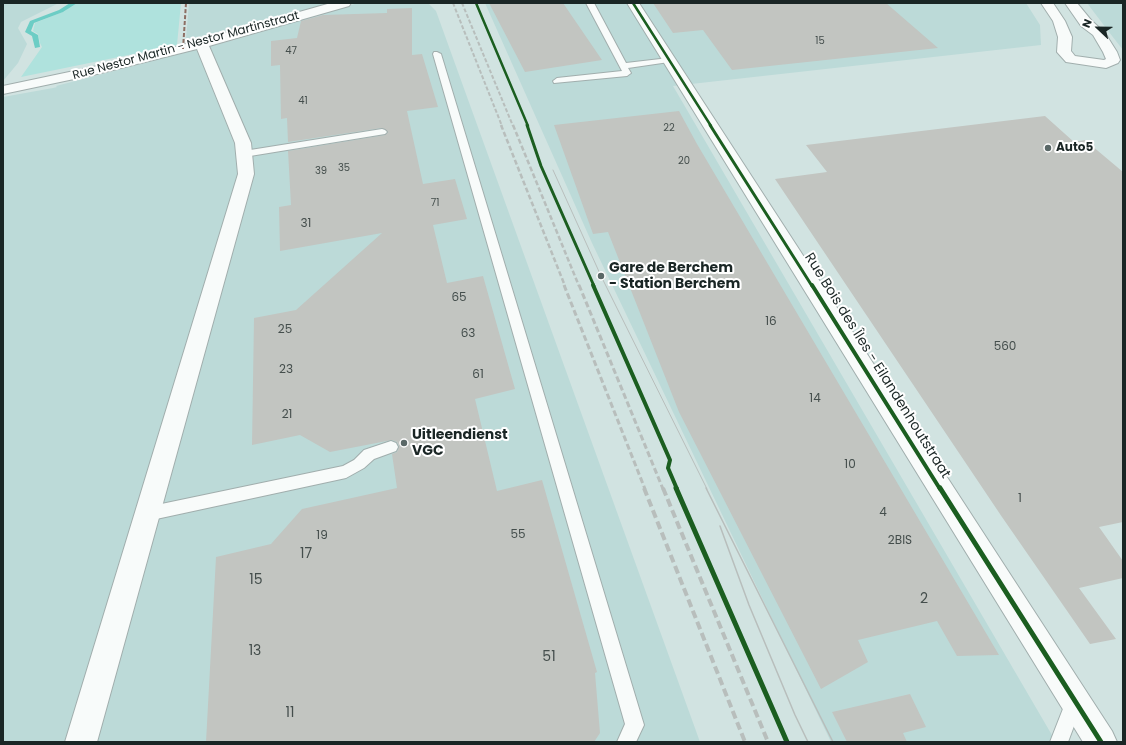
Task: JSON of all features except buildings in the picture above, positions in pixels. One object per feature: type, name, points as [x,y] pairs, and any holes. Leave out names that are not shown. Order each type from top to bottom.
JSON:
[{"type":"street","name":"Rue Nestor Martin - Nestor Martinstraat","points":[[3,90],[93,71],[201,44],[345,3]]},
{"type":"street","name":"Rue Bois des Îles - Eilandenhoutstraat","points":[[633,3],[1101,742]]},
{"type":"street","points":[[1047,3],[1060,21],[1065,37],[1064,52],[1071,59],[1106,64],[1113,60],[1110,52],[1098,33],[1086,23],[1071,3]]},
{"type":"street","points":[[81,742],[246,174],[243,144],[201,44]]},
{"type":"lane","points":[[557,80],[627,73],[590,3]]},
{"type":"lane","points":[[437,54],[635,725],[626,742]]},
{"type":"lane","points":[[624,66],[669,60]]},
{"type":"lane","points":[[244,154],[382,132]]},
{"type":"lane","points":[[147,514],[346,472],[359,464],[369,454],[391,447]]},
{"type":"lane","points":[[1059,742],[1075,701]]},
{"type":"shaded area","points":[[3,3],[59,3],[21,22],[18,28],[27,44],[18,63],[3,81]]},
{"type":"shaded area","points":[[72,3],[181,3],[177,45],[21,77],[42,47],[38,34],[33,31],[35,23],[65,11]]},
{"type":"shaded area","points":[[189,3],[329,3],[247,26],[186,39]]},
{"type":"shaded area","points":[[358,3],[428,3],[436,11],[700,742],[3,742],[3,97],[57,87],[56,86],[234,40]]},
{"type":"shaded area","points":[[485,3],[1026,3],[1040,25],[1041,45],[673,86],[1056,742],[831,742],[592,243]]},
{"type":"shaded area","points":[[1087,3],[1123,3],[1123,50],[1109,32]]},
{"type":"waterway","points":[[37,47],[35,35],[28,32],[32,22],[61,11],[74,3]]},
{"type":"tram line","points":[[553,170],[601,276],[707,489]]},
{"type":"tram line","points":[[706,488],[833,742]]},
{"type":"tram line","points":[[720,526],[749,605],[795,715],[808,742]]},
{"type":"railway","points":[[453,3],[502,126]]},
{"type":"railway","points":[[462,3],[513,126]]},
{"type":"railway","points":[[501,125],[565,286]]},
{"type":"railway","points":[[513,125],[579,286]]},
{"type":"railway","points":[[564,285],[645,489]]},
{"type":"railway","points":[[579,285],[663,489]]},
{"type":"railway","points":[[644,488],[745,742]]},
{"type":"railway","points":[[663,488],[768,742]]},
{"type":"marked path","points":[[183,49],[186,3]]},
{"type":"cycle path","points":[[476,3],[523,112],[541,166],[670,460],[668,468],[787,742]]},
{"type":"cycle path","points":[[633,3],[1101,742]]},
{"type":"place","name":"Auto5","points":[[1048,148]]},
{"type":"place","name":"Gare de Berchem - Station Berchem","points":[[601,276]]},
{"type":"place","name":"Uitleendienst VGC","points":[[404,443]]}]
